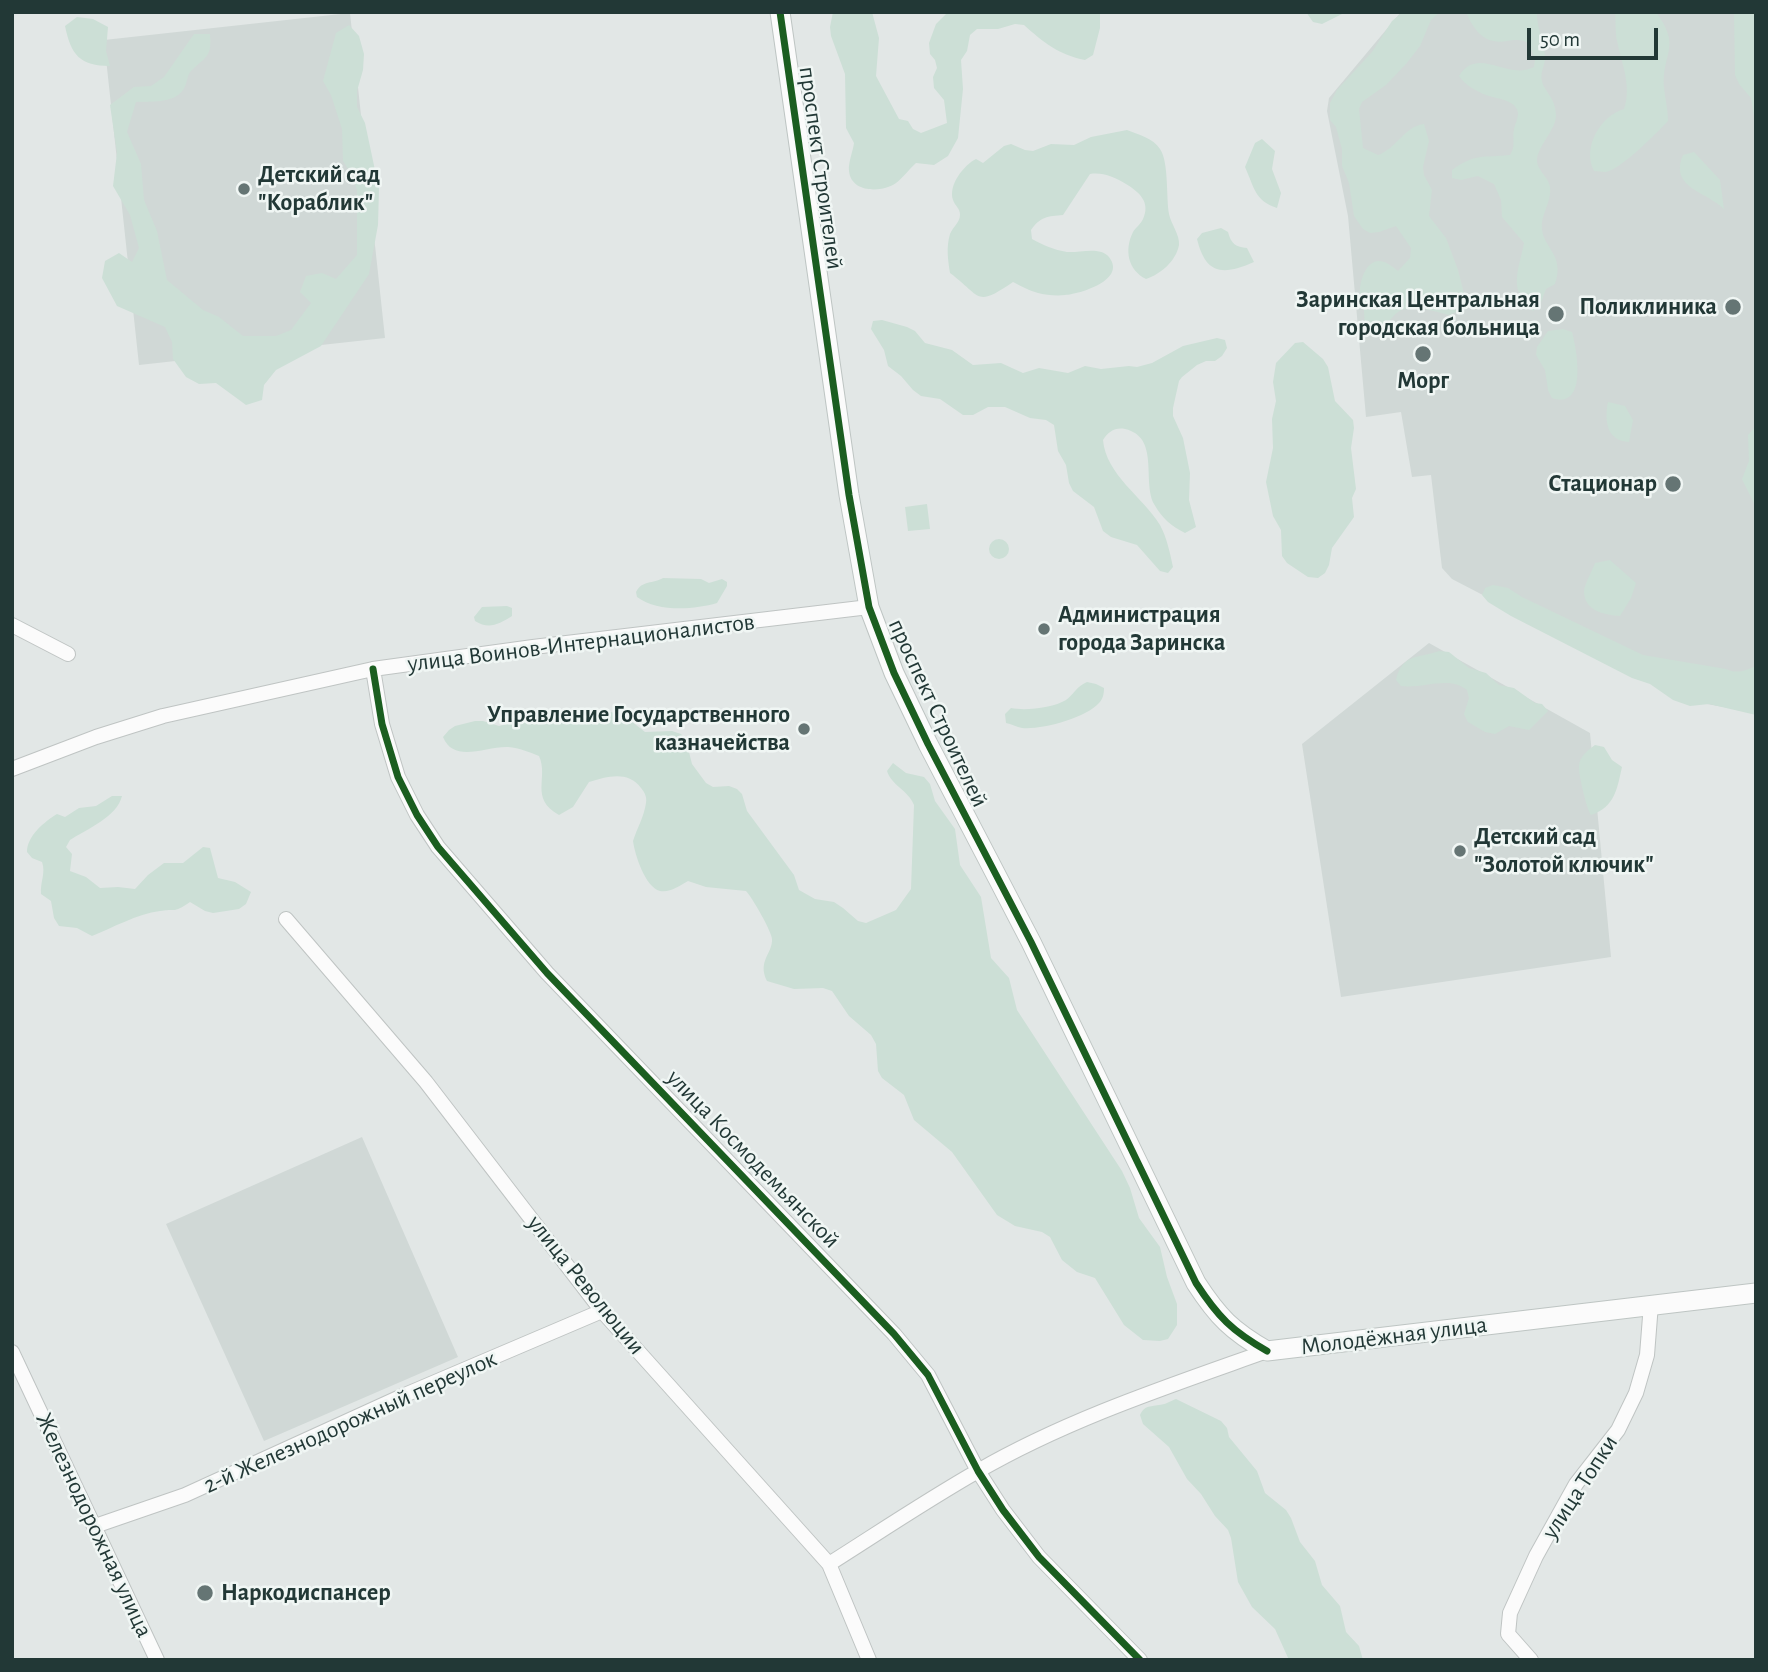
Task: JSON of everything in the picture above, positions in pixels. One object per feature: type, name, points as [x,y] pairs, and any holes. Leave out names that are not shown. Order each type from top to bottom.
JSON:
[{"type":"street","name":"проспект Строителей","points":[[780,12],[849,495],[869,607],[894,673],[928,744],[1031,942],[1196,1283],[1215,1313],[1247,1340],[1267,1351]]},
{"type":"street","name":"улица Воинов-Интернационалистов","points":[[12,769],[96,737],[163,716],[373,670],[508,650],[869,607]]},
{"type":"street","points":[[12,625],[68,654]]},
{"type":"street","name":"улица Космодемьянской","points":[[373,670],[382,724],[398,777],[417,815],[438,847],[547,973],[894,1334],[928,1375],[978,1471],[1003,1510],[1039,1557],[1140,1660]]},
{"type":"street","name":"улица Революции","points":[[286,919],[426,1082],[602,1311],[829,1564],[869,1660]]},
{"type":"street","name":"Молодёжная улица","points":[[829,1564],[978,1471],[1055,1432],[1166,1387],[1267,1351],[1756,1293]]},
{"type":"street","name":"улица Топки","points":[[1531,1660],[1508,1634],[1510,1613],[1536,1556],[1576,1484],[1618,1430],[1636,1393],[1647,1355],[1651,1304]]},
{"type":"street","name":"2-й Железнодорожный переулок","points":[[95,1526],[185,1495],[602,1311]]},
{"type":"street","name":"Железнодорожная улица","points":[[12,1352],[157,1660]]},
{"type":"shaded area","name":"Заринская Центральная городская больница","points":[[1401,12],[1756,12],[1756,713],[1685,700],[1452,579],[1442,568],[1431,475],[1412,477],[1401,412],[1366,417],[1348,216],[1327,111],[1329,98]]},
{"type":"shaded area","name":"Детский сад \"Кораблик\"","points":[[350,13],[385,338],[139,365],[104,40]]},
{"type":"shaded area","name":"Детский сад \"Золотой ключик\"","points":[[1429,643],[1590,733],[1611,957],[1341,997],[1302,744]]},
{"type":"shaded area","points":[[362,1137],[458,1357],[264,1441],[166,1224]]},
{"type":"green space","points":[[833,12],[872,12],[879,38],[876,76],[899,119],[908,121],[913,129],[921,133],[947,123],[944,100],[934,88],[933,77],[937,68],[930,54],[929,43],[936,24],[948,12],[1100,12],[1100,28],[1093,55],[1085,60],[1052,47],[1024,25],[977,29],[970,35],[967,51],[961,60],[963,89],[958,138],[948,156],[934,165],[916,163],[899,181],[890,186],[868,189],[855,184],[849,171],[854,143],[846,128],[845,74],[831,36]]},
{"type":"green space","points":[[1306,12],[1346,12],[1322,24],[1313,22]]},
{"type":"green space","points":[[1403,12],[1440,12],[1431,20],[1420,46],[1406,64],[1386,85],[1362,102],[1359,109],[1363,148],[1378,155],[1411,129],[1424,124],[1429,141],[1423,167],[1432,190],[1429,216],[1446,238],[1464,294],[1457,312],[1449,315],[1424,309],[1404,309],[1378,333],[1369,332],[1365,325],[1360,294],[1365,271],[1378,261],[1398,271],[1410,258],[1411,248],[1396,226],[1370,233],[1363,229],[1354,216],[1349,183],[1342,166],[1342,149],[1336,127],[1330,120],[1330,103],[1337,90],[1372,52],[1392,21]]},
{"type":"green space","points":[[1466,12],[1537,12],[1545,54],[1542,81],[1554,104],[1556,115],[1537,159],[1538,167],[1550,187],[1542,229],[1556,259],[1557,274],[1555,284],[1546,289],[1540,305],[1533,311],[1525,303],[1517,287],[1524,243],[1502,217],[1501,200],[1494,184],[1478,176],[1461,180],[1452,178],[1452,170],[1474,159],[1510,155],[1518,115],[1510,102],[1478,92],[1459,76],[1475,63],[1524,70],[1534,67],[1535,59],[1528,43],[1486,39],[1473,25]]},
{"type":"green space","points":[[1615,12],[1656,12],[1664,24],[1669,42],[1664,75],[1668,121],[1638,150],[1613,169],[1606,172],[1594,171],[1590,153],[1596,134],[1608,118],[1624,109],[1626,101],[1627,84],[1616,38]]},
{"type":"green space","points":[[1734,12],[1756,12],[1756,128],[1751,98],[1735,75]]},
{"type":"green space","points":[[77,17],[93,19],[108,27],[106,51],[110,66],[91,64],[78,57],[70,44],[65,26]]},
{"type":"green space","points":[[349,25],[359,36],[364,54],[357,107],[365,123],[379,189],[378,225],[369,274],[321,346],[276,370],[264,385],[262,400],[246,405],[216,383],[199,384],[186,377],[173,359],[172,342],[165,327],[117,306],[102,278],[105,261],[119,253],[132,262],[139,248],[130,215],[113,186],[117,153],[110,105],[134,87],[151,86],[164,77],[194,34],[210,34],[209,51],[190,72],[183,90],[167,100],[136,102],[127,132],[141,164],[144,200],[157,231],[167,280],[203,310],[219,317],[243,336],[276,336],[291,330],[311,303],[300,292],[306,276],[322,273],[336,279],[357,255],[357,190],[343,161],[342,129],[331,95],[323,81],[336,33]]},
{"type":"green space","points":[[1127,130],[1154,142],[1165,162],[1169,214],[1179,245],[1175,256],[1162,270],[1146,279],[1135,270],[1129,259],[1130,239],[1145,213],[1146,207],[1142,198],[1135,190],[1117,179],[1104,174],[1090,174],[1063,215],[1038,222],[1031,230],[1032,239],[1067,252],[1095,251],[1105,254],[1113,265],[1107,279],[1090,289],[1065,295],[1035,292],[1013,282],[985,297],[974,293],[950,273],[949,239],[960,215],[953,200],[953,188],[958,176],[971,162],[976,159],[983,163],[1004,146],[1011,144],[1033,151],[1051,144],[1074,145],[1091,137]]},
{"type":"green space","points":[[1262,139],[1275,151],[1272,169],[1281,193],[1277,208],[1260,197],[1245,167],[1255,143]]},
{"type":"green space","points":[[1694,152],[1720,180],[1724,209],[1691,188],[1681,175],[1683,155]]},
{"type":"green space","points":[[1221,228],[1228,232],[1234,244],[1247,248],[1254,262],[1225,270],[1211,266],[1205,260],[1197,239],[1202,233]]},
{"type":"green space","points":[[882,320],[907,327],[915,331],[925,343],[952,350],[973,365],[1001,363],[1023,373],[1039,368],[1068,373],[1085,366],[1101,369],[1137,367],[1152,363],[1183,346],[1217,338],[1225,340],[1227,348],[1222,356],[1215,361],[1197,365],[1182,377],[1173,408],[1190,473],[1189,500],[1196,527],[1185,533],[1167,521],[1157,509],[1151,495],[1146,450],[1143,441],[1136,434],[1125,429],[1115,429],[1103,440],[1106,453],[1118,475],[1160,525],[1173,567],[1168,573],[1160,571],[1137,545],[1111,537],[1103,531],[1094,507],[1073,491],[1069,483],[1066,465],[1058,451],[1054,425],[1005,407],[988,407],[973,415],[963,415],[940,399],[921,396],[888,366],[884,350],[871,329],[873,321]]},
{"type":"green space","points":[[1563,329],[1572,332],[1577,376],[1571,395],[1563,399],[1552,398],[1545,370],[1536,355],[1537,347],[1548,331]]},
{"type":"green space","points":[[1303,342],[1323,359],[1328,367],[1335,401],[1353,420],[1354,428],[1351,448],[1356,489],[1352,498],[1354,517],[1332,548],[1325,573],[1318,578],[1308,577],[1287,563],[1282,556],[1281,530],[1273,516],[1266,482],[1273,448],[1272,419],[1276,401],[1273,382],[1276,363],[1295,343]]},
{"type":"green space","points":[[1608,402],[1625,406],[1633,420],[1629,442],[1616,438],[1609,429],[1606,416]]},
{"type":"green space","points":[[1756,426],[1756,514],[1754,503],[1742,479],[1749,461],[1748,435]]},
{"type":"green space","points":[[927,504],[930,529],[908,531],[905,507]]},
{"type":"green space","points":[[999,539],[1006,542],[1009,549],[1006,556],[999,559],[992,556],[989,549],[992,542]]},
{"type":"green space","points":[[1610,560],[1636,583],[1620,616],[1596,611],[1585,598],[1584,591],[1595,563]]},
{"type":"green space","points":[[663,578],[701,579],[709,583],[722,579],[727,582],[727,586],[717,603],[697,607],[665,607],[637,597],[638,588]]},
{"type":"green space","points":[[1493,585],[1508,588],[1643,655],[1734,671],[1756,666],[1756,715],[1709,704],[1690,706],[1673,700],[1650,684],[1632,678],[1488,602],[1482,595],[1485,588]]},
{"type":"green space","points":[[482,607],[512,608],[512,616],[503,621],[489,625],[475,621],[474,617]]},
{"type":"green space","points":[[1439,651],[1449,652],[1469,668],[1486,673],[1499,685],[1514,688],[1535,703],[1542,704],[1548,711],[1529,730],[1509,726],[1495,734],[1485,732],[1468,722],[1464,714],[1469,698],[1467,690],[1452,683],[1401,686],[1396,680],[1407,661]]},
{"type":"green space","points":[[1087,682],[1104,688],[1104,692],[1099,703],[1084,714],[1040,727],[1022,728],[1006,723],[1005,714],[1011,708],[1031,709],[1054,705],[1066,700]]},
{"type":"green space","points":[[611,712],[626,717],[645,732],[672,731],[681,734],[686,740],[692,764],[706,783],[713,787],[729,786],[742,794],[747,811],[794,875],[799,890],[815,899],[834,902],[858,921],[866,923],[896,910],[911,889],[914,805],[908,795],[892,781],[887,771],[893,763],[906,773],[924,777],[930,784],[935,801],[955,829],[960,865],[981,897],[991,958],[1009,978],[1017,1010],[1122,1171],[1139,1218],[1160,1247],[1177,1304],[1177,1325],[1168,1339],[1143,1340],[1124,1325],[1095,1278],[1077,1272],[1062,1260],[1050,1237],[1042,1232],[1015,1226],[997,1215],[952,1152],[914,1120],[904,1095],[882,1078],[878,1071],[876,1044],[871,1035],[849,1016],[832,991],[823,988],[794,989],[767,981],[764,963],[772,939],[746,891],[706,887],[688,881],[674,889],[660,891],[650,883],[638,862],[633,841],[646,801],[644,792],[635,782],[616,776],[589,782],[573,807],[559,815],[550,808],[542,795],[542,764],[539,756],[508,747],[463,752],[448,745],[443,737],[455,726],[475,721],[499,726],[523,720],[549,722]]},
{"type":"green space","points":[[1595,745],[1604,747],[1612,760],[1622,767],[1614,796],[1599,812],[1591,815],[1583,791],[1579,763],[1582,756]]},
{"type":"green space","points":[[112,796],[122,796],[114,810],[70,840],[66,847],[72,854],[70,871],[86,877],[100,888],[135,889],[164,863],[183,863],[203,847],[210,848],[218,878],[235,882],[251,892],[246,904],[239,909],[213,913],[190,902],[177,909],[142,915],[92,936],[77,928],[59,926],[54,918],[51,901],[41,894],[43,866],[42,862],[32,858],[27,852],[30,840],[42,825],[57,814],[65,817],[79,808],[96,806]]},
{"type":"green space","points":[[1176,1399],[1221,1421],[1227,1428],[1229,1437],[1257,1471],[1265,1493],[1286,1510],[1300,1542],[1315,1561],[1322,1585],[1340,1606],[1346,1632],[1359,1646],[1363,1660],[1289,1660],[1275,1629],[1252,1607],[1238,1582],[1228,1530],[1187,1479],[1169,1447],[1143,1424],[1140,1415],[1146,1408]]},
{"type":"cycle path","points":[[780,12],[849,495],[869,607],[894,673],[928,744],[1031,942],[1196,1283],[1227,1322],[1244,1337],[1267,1351]]},
{"type":"cycle path","points":[[373,669],[382,724],[398,777],[417,815],[438,847],[547,973],[894,1334],[928,1375],[978,1471],[1003,1510],[1039,1557],[1140,1660]]},
{"type":"place","name":"Детский сад \"Кораблик\"","points":[[244,189]]},
{"type":"place","name":"Поликлиника","points":[[1733,307]]},
{"type":"place","name":"Заринская Центральная городская больница","points":[[1556,314]]},
{"type":"place","name":"Морг","points":[[1423,354]]},
{"type":"place","name":"Стационар","points":[[1673,484]]},
{"type":"place","name":"Администрация города Заринска","points":[[1044,629]]},
{"type":"place","name":"Управление Государственного казначейства","points":[[804,729]]},
{"type":"place","name":"Детский сад \"Золотой ключик\"","points":[[1460,851]]},
{"type":"place","name":"Наркодиспансер","points":[[205,1593]]}]
